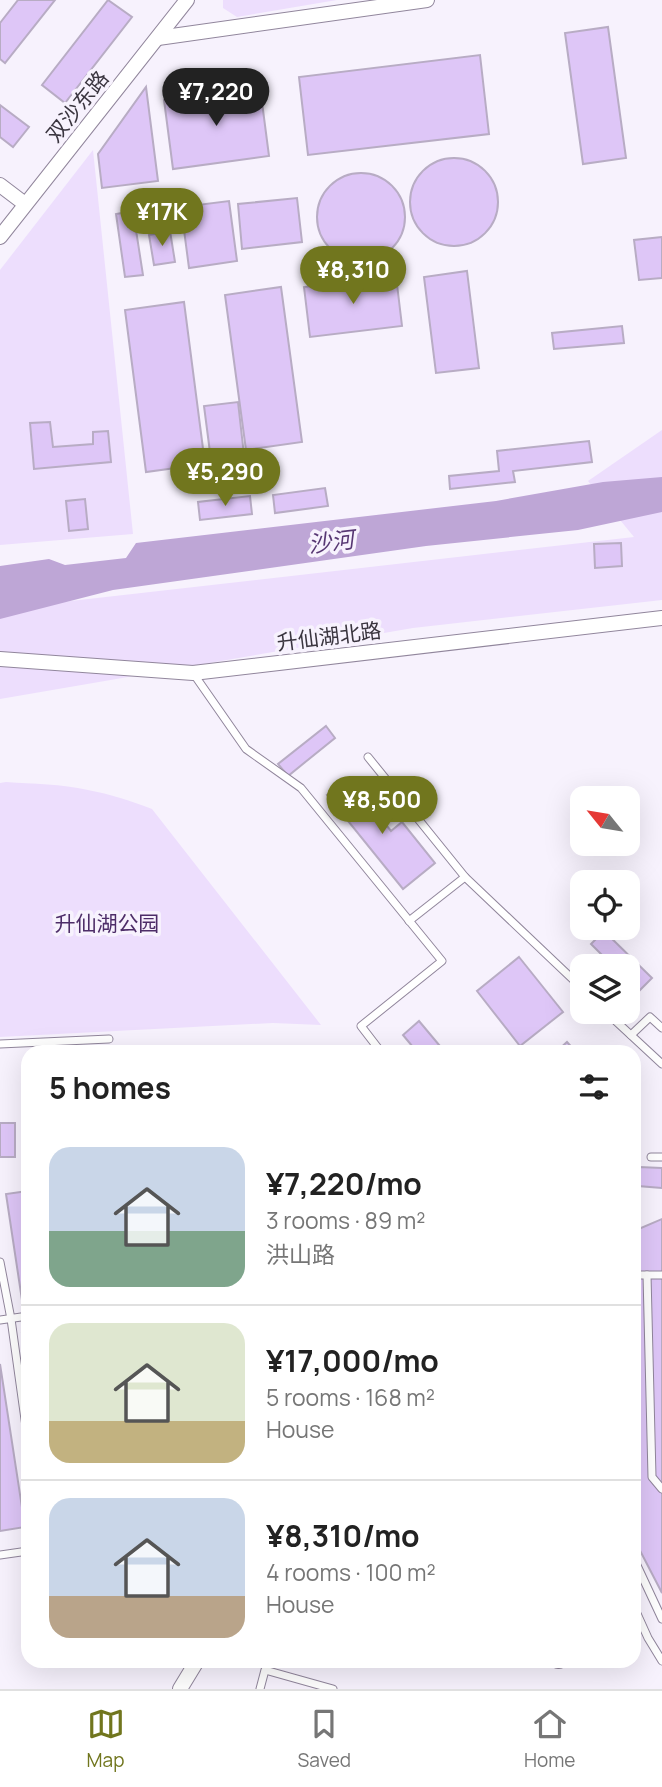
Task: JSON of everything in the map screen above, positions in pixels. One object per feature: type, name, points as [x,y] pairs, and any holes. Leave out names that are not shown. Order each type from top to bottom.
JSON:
[{"type":"street","name":"双沙东路","points":[[0,237],[187,0]]},
{"type":"street","points":[[158,38],[427,0]]},
{"type":"street","points":[[0,185],[25,204]]},
{"type":"street","name":"升仙湖北路","points":[[0,659],[193,673],[662,618]]},
{"type":"street","points":[[180,1689],[193,1668]]},
{"type":"lane","points":[[193,673],[246,749],[301,788],[442,961],[361,1026],[376,1045]]},
{"type":"lane","points":[[368,757],[464,877],[570,977]]},
{"type":"lane","points":[[409,921],[464,877]]},
{"type":"lane","points":[[631,1034],[650,1017],[662,1028]]},
{"type":"lane","points":[[620,1024],[662,1064]]},
{"type":"lane","points":[[0,1044],[109,1039]]},
{"type":"lane","points":[[652,1157],[662,1157]]},
{"type":"lane","points":[[0,1262],[21,1391]]},
{"type":"lane","points":[[641,1275],[662,1275]]},
{"type":"lane","points":[[647,1275],[652,1477],[662,1489]]},
{"type":"lane","points":[[0,1320],[21,1317]]},
{"type":"lane","points":[[0,1555],[21,1552]]},
{"type":"lane","points":[[641,1574],[662,1619]]},
{"type":"lane","points":[[641,1622],[662,1661]]},
{"type":"lane","points":[[260,1689],[265,1670],[333,1689]]},
{"type":"green space","points":[[223,0],[337,0],[237,17],[223,8]]},
{"type":"green space","points":[[93,150],[133,534],[0,545],[0,270]]},
{"type":"green space","points":[[662,430],[662,600],[413,628],[0,699],[0,609],[634,537],[588,481]]},
{"type":"green space","name":"升仙湖公园","points":[[0,783],[78,788],[152,809],[321,1025],[273,1023],[0,1037]]},
{"type":"water","name":"沙河","points":[[662,477],[662,512],[578,530],[426,546],[113,590],[0,619],[0,566],[49,559],[65,565],[126,558],[136,543],[496,501],[603,482]]},
{"type":"building","points":[[18,0],[55,0],[5,63],[0,59],[0,23]]},
{"type":"building","points":[[108,0],[132,17],[65,103],[42,85]]},
{"type":"building","points":[[608,27],[626,158],[583,164],[565,33]]},
{"type":"building","points":[[480,55],[489,134],[308,155],[299,77]]},
{"type":"building","points":[[146,87],[158,181],[102,188],[98,154]]},
{"type":"building","points":[[260,87],[269,156],[173,169],[164,100]]},
{"type":"building","points":[[0,105],[29,127],[13,147],[0,137]]},
{"type":"building","points":[[454,158],[471,162],[485,171],[494,185],[498,202],[494,219],[485,233],[471,242],[454,246],[437,242],[423,233],[414,219],[410,202],[414,185],[423,171],[437,162]]},
{"type":"building","points":[[361,173],[378,177],[392,186],[401,200],[405,217],[401,234],[392,248],[378,257],[361,261],[344,257],[330,248],[321,234],[317,217],[321,200],[330,186],[344,177]]},
{"type":"building","points":[[297,198],[302,242],[242,249],[238,204]]},
{"type":"building","points":[[229,201],[237,261],[189,268],[181,207]]},
{"type":"building","points":[[171,203],[173,216],[150,219],[148,206]]},
{"type":"building","points":[[133,211],[143,275],[125,277],[116,214]]},
{"type":"building","points":[[170,231],[175,262],[154,265],[149,235]]},
{"type":"building","points":[[662,237],[662,278],[639,280],[634,240]]},
{"type":"building","points":[[467,271],[479,368],[436,373],[424,277]]},
{"type":"building","points":[[396,276],[402,326],[310,337],[304,287]]},
{"type":"building","points":[[281,287],[302,442],[246,450],[225,295]]},
{"type":"building","points":[[184,302],[205,464],[146,472],[125,310]]},
{"type":"building","points":[[622,326],[624,343],[554,349],[552,333]]},
{"type":"building","points":[[238,402],[244,455],[211,460],[204,406]]},
{"type":"building","points":[[50,422],[53,447],[93,444],[93,432],[108,431],[111,462],[34,469],[30,423]]},
{"type":"building","points":[[589,441],[592,462],[513,471],[515,482],[450,489],[449,476],[499,471],[497,451]]},
{"type":"building","points":[[325,488],[328,506],[275,513],[273,495]]},
{"type":"building","points":[[250,496],[252,514],[200,520],[198,502]]},
{"type":"building","points":[[85,499],[88,529],[69,531],[66,501]]},
{"type":"building","points":[[621,543],[622,566],[595,568],[594,544]]},
{"type":"building","points":[[326,726],[335,738],[288,776],[278,764]]},
{"type":"building","points":[[348,778],[391,831],[402,822],[435,863],[403,889],[327,795]]},
{"type":"building","points":[[595,940],[613,940],[627,954],[601,954],[591,944]]},
{"type":"building","points":[[519,957],[563,1012],[519,1045],[477,991]]},
{"type":"building","points":[[640,966],[652,978],[640,990]]},
{"type":"building","points":[[419,1021],[439,1045],[411,1045],[403,1035]]},
{"type":"building","points":[[0,1123],[15,1123],[15,1157],[0,1157]]},
{"type":"building","points":[[641,1167],[662,1168],[662,1188],[641,1186]]},
{"type":"building","points":[[21,1192],[21,1293],[6,1194]]},
{"type":"building","points":[[662,1219],[662,1593],[641,1552],[641,1228]]},
{"type":"building","points":[[0,1364],[21,1501],[21,1528],[0,1531]]}]
